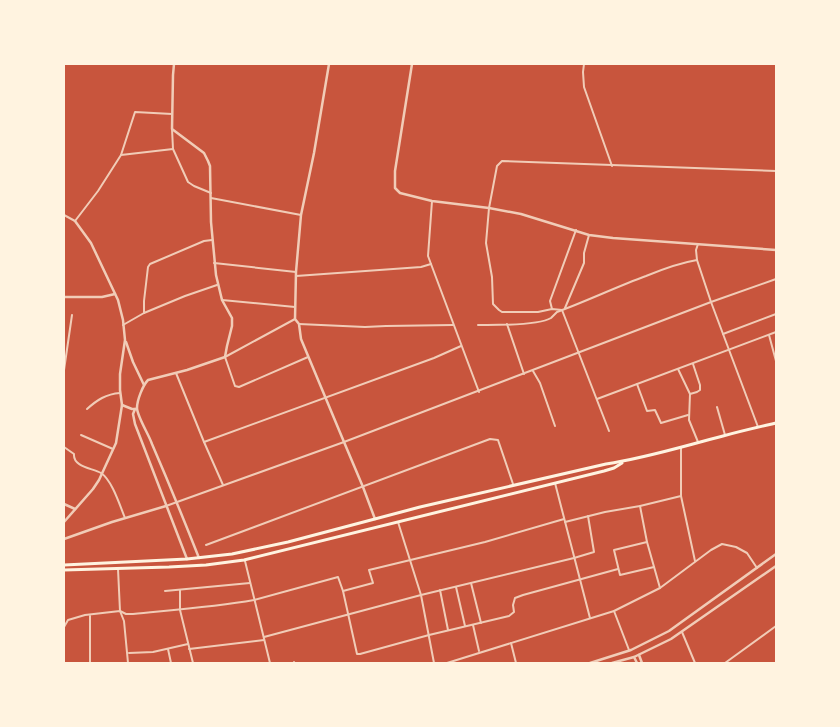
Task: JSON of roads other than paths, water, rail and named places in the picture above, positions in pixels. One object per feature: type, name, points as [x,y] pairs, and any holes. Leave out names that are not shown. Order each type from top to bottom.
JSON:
[{"type":"main road","points":[[64,565],[187,559],[244,552],[606,464],[624,462],[776,423]]},
{"type":"main road","points":[[64,570],[206,565],[244,560],[614,468],[624,462]]},
{"type":"street","points":[[174,64],[173,149],[188,182],[211,193]]},
{"type":"street","points":[[329,64],[301,215],[296,274],[295,319],[299,324],[301,340],[375,519]]},
{"type":"street","points":[[412,64],[395,171],[396,188],[400,193],[432,201],[521,214],[589,235],[766,251],[776,250]]},
{"type":"street","points":[[584,64],[584,86],[612,166]]},
{"type":"street","points":[[75,220],[98,191],[121,155],[135,112],[172,114]]},
{"type":"street","points":[[172,129],[204,153],[210,166],[214,263],[222,300],[232,318],[226,346],[226,357],[235,386],[308,357]]},
{"type":"street","points":[[121,155],[173,149]]},
{"type":"street","points":[[563,310],[502,312],[493,304],[492,277],[486,243],[489,208],[497,166],[502,161],[776,171]]},
{"type":"street","points":[[211,198],[301,215]]},
{"type":"street","points":[[432,201],[428,256],[478,392]]},
{"type":"street","points":[[64,215],[75,220],[91,243],[115,294],[121,312],[125,340],[144,385]]},
{"type":"street","points":[[552,309],[550,301],[576,230]]},
{"type":"street","points":[[589,235],[584,253],[584,263],[563,310],[609,431]]},
{"type":"street","points":[[144,313],[148,267],[150,264],[204,241],[212,240]]},
{"type":"street","points":[[698,244],[696,250],[697,260],[758,427]]},
{"type":"street","points":[[478,325],[537,322],[550,318],[557,312],[666,268],[697,260]]},
{"type":"street","points":[[214,263],[296,274],[421,267],[431,264]]},
{"type":"street","points":[[64,539],[177,503],[776,279]]},
{"type":"street","points":[[123,325],[144,313],[218,285]]},
{"type":"street","points":[[64,297],[115,294]]},
{"type":"street","points":[[222,300],[295,307]]},
{"type":"street","points":[[723,334],[776,314]]},
{"type":"street","points":[[64,370],[72,315]]},
{"type":"street","points":[[187,559],[135,424],[133,414],[144,385],[150,379],[226,357],[295,319]]},
{"type":"street","points":[[299,324],[365,328],[453,325]]},
{"type":"street","points":[[507,324],[524,374]]},
{"type":"street","points":[[597,399],[776,332]]},
{"type":"street","points":[[769,335],[776,361]]},
{"type":"street","points":[[64,522],[93,489],[114,450],[118,438],[122,405],[120,393],[121,366],[125,340]]},
{"type":"street","points":[[204,442],[461,346]]},
{"type":"street","points":[[690,394],[700,390],[692,364]]},
{"type":"street","points":[[678,369],[690,394],[688,415],[699,443]]},
{"type":"street","points":[[533,371],[540,383],[555,426]]},
{"type":"street","points":[[176,372],[223,485]]},
{"type":"street","points":[[637,384],[647,411],[655,410],[661,423],[688,415]]},
{"type":"street","points":[[87,409],[103,396],[120,393]]},
{"type":"street","points":[[122,405],[136,409]]},
{"type":"street","points":[[716,407],[725,435]]},
{"type":"street","points":[[136,409],[199,558]]},
{"type":"street","points":[[81,435],[114,450]]},
{"type":"street","points":[[206,545],[490,439],[498,440],[514,486]]},
{"type":"street","points":[[64,447],[74,454],[75,462],[102,474],[114,490],[125,518]]},
{"type":"street","points":[[681,448],[681,496],[695,561]]},
{"type":"street","points":[[555,483],[590,618]]},
{"type":"street","points":[[342,591],[373,583],[369,570],[564,521],[681,496]]},
{"type":"street","points":[[64,504],[75,509]]},
{"type":"street","points":[[640,506],[647,542],[660,588]]},
{"type":"street","points":[[190,649],[264,638],[440,590],[594,552],[588,516]]},
{"type":"street","points":[[398,522],[421,595],[434,663]]},
{"type":"street","points":[[647,542],[614,550],[618,569],[620,575],[654,567]]},
{"type":"street","points":[[447,663],[614,611],[660,588],[695,561],[722,544],[736,547],[747,554],[757,568]]},
{"type":"street","points":[[590,663],[629,650],[669,631],[776,554]]},
{"type":"street","points":[[244,560],[270,663]]},
{"type":"street","points":[[612,663],[634,657],[682,632],[776,566]]},
{"type":"street","points":[[118,569],[120,611],[124,621],[128,663]]},
{"type":"street","points":[[64,627],[68,620],[90,615],[120,611],[126,614],[133,614],[180,610],[254,600],[338,577],[357,654],[360,654],[509,616],[514,612],[515,598],[618,569]]},
{"type":"street","points":[[165,591],[250,582]]},
{"type":"street","points":[[472,583],[480,623]]},
{"type":"street","points":[[456,587],[465,626]]},
{"type":"street","points":[[180,590],[180,610],[192,663]]},
{"type":"street","points":[[440,590],[448,631]]},
{"type":"street","points":[[614,611],[629,650]]},
{"type":"street","points":[[90,615],[90,663]]},
{"type":"street","points":[[473,624],[479,653]]},
{"type":"street","points":[[725,663],[776,626]]},
{"type":"street","points":[[682,632],[695,663]]},
{"type":"street","points":[[511,643],[516,663]]},
{"type":"street","points":[[128,653],[153,652],[188,644]]},
{"type":"street","points":[[168,649],[171,663]]},
{"type":"street","points":[[639,654],[642,663]]},
{"type":"street","points":[[634,657],[636,663]]}]
